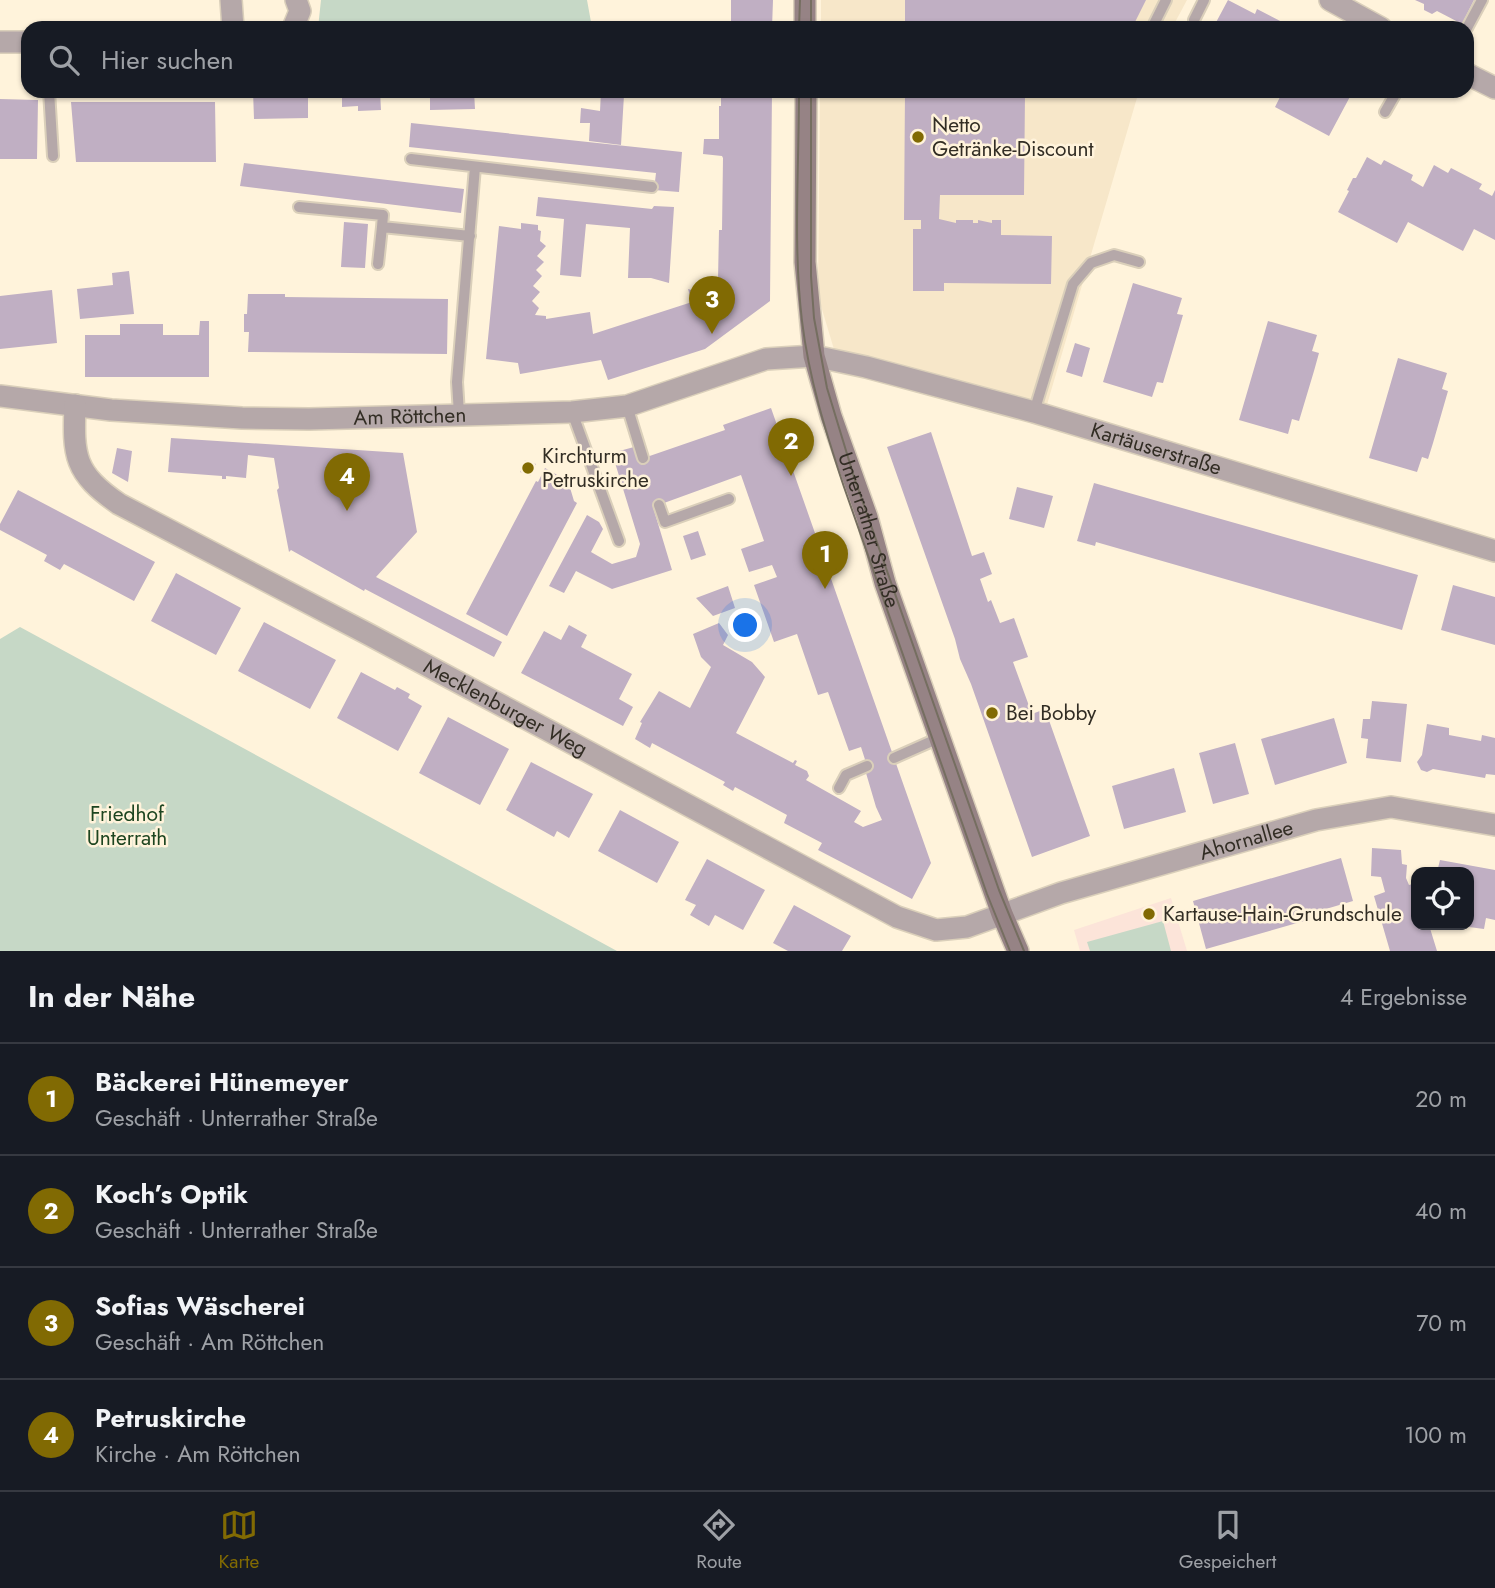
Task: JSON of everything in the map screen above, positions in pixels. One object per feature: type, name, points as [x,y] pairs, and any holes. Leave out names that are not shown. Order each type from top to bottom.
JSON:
[{"type":"main road","points":[[805,0],[806,21]]},
{"type":"main road","name":"Unterrather Straße","points":[[806,98],[806,262],[814,356],[831,416],[867,517],[885,583],[1002,914],[1018,951]]},
{"type":"street","points":[[231,0],[232,21]]},
{"type":"street","points":[[296,0],[300,11],[296,21]]},
{"type":"street","points":[[1331,0],[1368,21]]},
{"type":"street","points":[[0,42],[21,42]]},
{"type":"street","points":[[1474,78],[1495,88]]},
{"type":"street","name":"Am Röttchen","points":[[0,396],[111,410],[242,418],[309,419],[572,412],[627,406],[766,359],[814,356]]},
{"type":"street","name":"Kartäuserstraße","points":[[814,356],[866,367],[1034,412],[1495,551]]},
{"type":"street","name":"Mecklenburger Weg","points":[[75,405],[74,447],[85,473],[100,491],[119,504],[897,916],[936,930],[967,927],[1002,914]]},
{"type":"street","name":"Ahornallee","points":[[1002,914],[1061,893],[1316,820],[1391,807],[1495,825]]},
{"type":"lane","points":[[1156,21],[1166,0]]},
{"type":"lane","points":[[1194,20],[1204,0]]},
{"type":"lane","points":[[1471,21],[1482,0]]},
{"type":"lane","points":[[49,98],[53,156]]},
{"type":"lane","points":[[1385,112],[1393,98]]},
{"type":"lane","points":[[411,159],[652,187]]},
{"type":"lane","points":[[458,414],[457,382],[475,167]]},
{"type":"lane","points":[[299,207],[383,215],[378,264]]},
{"type":"lane","points":[[382,227],[470,236]]},
{"type":"lane","points":[[1034,412],[1073,284],[1091,262],[1114,255],[1139,261]]},
{"type":"lane","points":[[627,406],[643,458]]},
{"type":"lane","points":[[572,412],[619,541]]},
{"type":"lane","points":[[659,505],[665,522],[729,499]]},
{"type":"lane","points":[[894,758],[939,738]]},
{"type":"lane","points":[[839,788],[846,775],[867,766]]},
{"type":"shaded area","points":[[821,0],[1187,0],[1176,21],[821,21]]},
{"type":"shaded area","points":[[820,98],[1137,98],[1046,408],[836,356],[818,296]]},
{"type":"shaded area","name":"Kartause-Hain-Grundschule","points":[[1171,898],[1187,951],[1080,951],[1074,930]]},
{"type":"green space","points":[[321,0],[587,0],[591,21],[319,21]]},
{"type":"green space","name":"Friedhof Unterrath","points":[[20,627],[617,951],[0,951],[0,639]]},
{"type":"green space","points":[[1163,921],[1171,951],[1090,951],[1087,942]]},
{"type":"building","points":[[731,0],[773,0],[772,21],[731,21]]},
{"type":"building","points":[[905,0],[1146,0],[1136,21],[905,21]]},
{"type":"building","points":[[1228,0],[1255,14],[1257,9],[1280,21],[1217,21]]},
{"type":"building","points":[[1415,0],[1474,0],[1464,21],[1456,21],[1437,11],[1432,14],[1424,10],[1424,4]]},
{"type":"building","points":[[253,98],[308,98],[308,118],[254,119]]},
{"type":"building","points":[[342,98],[380,98],[381,110],[358,111],[358,106],[342,107]]},
{"type":"building","points":[[430,98],[474,98],[475,109],[430,110]]},
{"type":"building","points":[[601,98],[624,98],[621,145],[589,141],[590,123],[580,123],[581,108],[600,111]]},
{"type":"building","points":[[721,98],[772,98],[770,301],[705,349],[608,380],[601,360],[520,374],[518,363],[486,359],[499,226],[521,229],[521,223],[538,225],[538,230],[541,231],[540,241],[546,246],[537,256],[544,262],[536,270],[542,276],[533,286],[540,292],[532,301],[539,308],[535,315],[546,316],[546,319],[590,312],[593,334],[692,302],[688,289],[711,295],[711,280],[718,280],[723,158],[703,154],[704,139],[719,139]]},
{"type":"building","points":[[905,98],[1025,98],[1024,195],[940,195],[939,219],[956,223],[956,220],[992,223],[992,220],[1001,220],[1001,235],[1052,236],[1051,284],[944,283],[944,291],[913,291],[913,229],[921,229],[921,220],[904,220]]},
{"type":"building","points":[[1280,98],[1349,98],[1329,136],[1275,107]]},
{"type":"building","points":[[0,99],[38,100],[37,159],[0,159]]},
{"type":"building","points":[[71,102],[215,102],[216,162],[76,162]]},
{"type":"building","points":[[411,123],[682,152],[679,192],[654,190],[656,173],[409,147]]},
{"type":"building","points":[[1367,157],[1381,165],[1384,160],[1413,175],[1411,180],[1423,187],[1434,165],[1448,173],[1451,168],[1482,184],[1479,189],[1492,196],[1495,190],[1495,240],[1474,229],[1463,251],[1408,222],[1397,243],[1338,212],[1353,178],[1356,178]]},
{"type":"building","points":[[244,163],[464,189],[461,213],[240,186]]},
{"type":"building","points":[[538,197],[652,209],[654,206],[674,207],[669,283],[651,278],[628,278],[630,228],[586,224],[581,277],[560,275],[564,219],[536,216]]},
{"type":"building","points":[[344,222],[368,224],[365,268],[341,267]]},
{"type":"building","points":[[129,271],[134,314],[80,319],[77,289],[113,285],[112,273]]},
{"type":"building","points":[[1133,283],[1182,298],[1177,314],[1183,315],[1163,383],[1157,382],[1152,397],[1103,382]]},
{"type":"building","points":[[52,290],[57,343],[0,349],[0,296]]},
{"type":"building","points":[[248,294],[448,299],[447,354],[248,352],[249,332],[244,332],[244,314],[247,314]]},
{"type":"building","points":[[200,321],[209,321],[209,377],[85,377],[85,335],[120,335],[120,324],[163,324],[163,335],[199,335]]},
{"type":"building","points":[[1268,321],[1317,335],[1312,351],[1319,353],[1314,371],[1299,421],[1292,419],[1288,434],[1239,420]]},
{"type":"building","points":[[1075,343],[1090,348],[1082,377],[1066,372]]},
{"type":"building","points":[[1398,358],[1447,373],[1442,389],[1448,391],[1433,443],[1428,459],[1422,457],[1417,472],[1369,458]]},
{"type":"building","points":[[771,408],[931,863],[912,899],[818,850],[822,843],[784,823],[787,815],[735,787],[733,791],[723,785],[725,782],[652,743],[650,748],[635,739],[642,723],[640,722],[659,691],[690,708],[711,667],[701,657],[693,634],[719,623],[728,635],[723,645],[752,662],[765,677],[736,733],[793,763],[797,761],[795,765],[807,771],[809,776],[806,780],[861,811],[854,822],[863,827],[882,820],[866,773],[869,772],[861,747],[849,751],[828,692],[818,695],[797,634],[774,642],[754,585],[777,577],[772,565],[749,572],[741,549],[764,541],[741,475],[653,507],[672,570],[612,589],[576,571],[564,593],[549,586],[587,515],[599,522],[603,529],[591,552],[612,564],[636,557],[640,544],[612,453],[634,447],[638,460],[725,430],[723,425]]},
{"type":"building","points":[[931,432],[972,556],[984,552],[992,574],[980,579],[988,602],[991,600],[1000,623],[1014,618],[1028,657],[1013,662],[1032,714],[1045,709],[1090,836],[1032,857],[887,447]]},
{"type":"building","points":[[171,438],[403,453],[417,532],[376,577],[502,642],[494,657],[365,589],[364,591],[291,550],[289,552],[274,458],[248,455],[246,478],[226,476],[226,479],[222,479],[222,476],[168,472]]},
{"type":"building","points":[[117,448],[132,451],[128,482],[112,473]]},
{"type":"building","name":"Kirchturm Petruskirche","points":[[525,460],[536,464],[530,476],[520,472]]},
{"type":"building","points":[[545,468],[568,481],[577,503],[507,636],[466,614]]},
{"type":"building","points":[[1094,483],[1418,575],[1402,630],[1096,542],[1095,546],[1077,541]]},
{"type":"building","points":[[1017,487],[1053,496],[1044,528],[1009,519]]},
{"type":"building","points":[[18,490],[155,562],[134,601],[64,564],[60,570],[44,561],[47,555],[0,530],[0,524]]},
{"type":"building","points":[[698,531],[706,555],[691,560],[683,536]]},
{"type":"building","points":[[176,573],[241,608],[216,655],[151,621]]},
{"type":"building","points":[[1453,585],[1495,597],[1495,645],[1441,630]]},
{"type":"building","points":[[728,586],[735,608],[713,616],[696,598]]},
{"type":"building","points":[[264,622],[336,660],[310,709],[238,671]]},
{"type":"building","points":[[569,625],[587,635],[581,647],[632,674],[619,699],[633,707],[623,726],[521,673],[544,631],[561,640]]},
{"type":"building","points":[[361,672],[395,690],[397,687],[410,694],[408,698],[422,706],[398,751],[337,718]]},
{"type":"building","points":[[1372,701],[1407,704],[1401,762],[1366,758],[1368,739],[1361,738],[1363,719],[1370,719]]},
{"type":"building","points":[[448,717],[509,749],[480,805],[419,773]]},
{"type":"building","points":[[1334,718],[1347,763],[1275,785],[1261,739]]},
{"type":"building","points":[[1427,724],[1449,728],[1449,735],[1481,741],[1482,735],[1495,738],[1495,775],[1486,774],[1485,778],[1433,769],[1427,772],[1421,770],[1417,762],[1422,755]]},
{"type":"building","points":[[1235,743],[1249,794],[1213,804],[1199,753]]},
{"type":"building","points":[[531,762],[593,794],[569,838],[557,831],[554,837],[506,810]]},
{"type":"building","points":[[1174,768],[1186,812],[1124,829],[1112,786]]},
{"type":"building","points":[[620,810],[679,842],[657,883],[598,851]]},
{"type":"building","points":[[1372,848],[1401,850],[1402,864],[1407,865],[1406,878],[1411,884],[1411,930],[1431,930],[1437,951],[1390,951],[1374,896],[1385,892],[1381,877],[1371,876]]},
{"type":"building","points":[[1341,858],[1353,901],[1302,916],[1304,921],[1206,949],[1193,901]]},
{"type":"building","points":[[707,859],[765,890],[743,930],[715,915],[709,926],[690,915],[696,905],[685,900]]},
{"type":"building","points":[[1440,860],[1495,870],[1495,920],[1486,918],[1484,929],[1474,928],[1474,867],[1438,867]]},
{"type":"building","points":[[794,905],[851,936],[842,951],[788,951],[773,943]]},
{"type":"tram line","points":[[799,21],[800,0]]},
{"type":"tram line","points":[[811,0],[811,21]]},
{"type":"tram line","points":[[799,98],[799,293],[805,343],[814,385],[844,487],[987,894],[1010,951]]},
{"type":"tram line","points":[[811,98],[811,276],[814,318],[827,388],[854,477],[999,890],[1024,951]]},
{"type":"place","name":"Netto Getränke-Discount","points":[[918,137]]},
{"type":"place","name":"Sofias Wäscherei","points":[[712,334]]},
{"type":"place","name":"Kirchturm Petruskirche","points":[[528,468]]},
{"type":"place","name":"Koch’s Optik","points":[[791,476]]},
{"type":"place","name":"Petruskirche","points":[[347,511]]},
{"type":"place","name":"Bäckerei Hünemeyer","points":[[825,589]]},
{"type":"place","name":"Bei Bobby","points":[[992,713]]},
{"type":"place","name":"Kartause-Hain-Grundschule","points":[[1149,914]]}]
